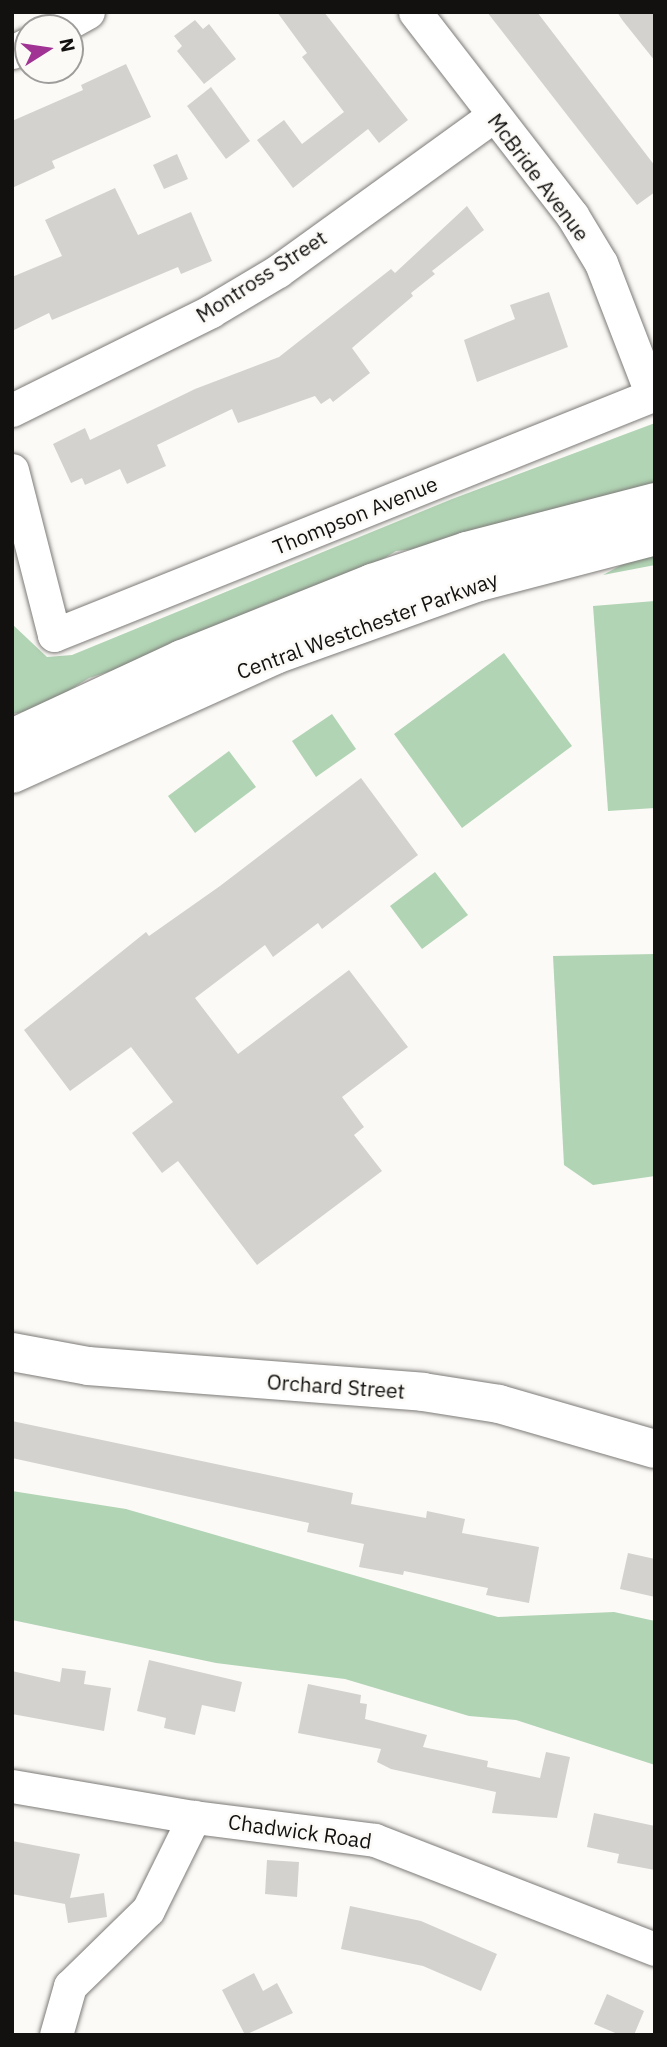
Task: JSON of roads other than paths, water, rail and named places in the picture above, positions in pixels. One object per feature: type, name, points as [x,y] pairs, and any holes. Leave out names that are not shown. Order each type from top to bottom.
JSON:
[{"type":"main road","name":"Central Westchester Parkway","points":[[12,738],[182,659],[372,583],[467,551],[655,502]]},
{"type":"main road","name":"Central Westchester Parkway","points":[[12,774],[275,655],[479,582],[655,536]]},
{"type":"main road","name":"Orchard Street","points":[[12,1352],[88,1366],[423,1392],[499,1404],[655,1449]]},
{"type":"street","name":"McBride Avenue","points":[[415,12],[572,215],[601,263],[653,395]]},
{"type":"street","name":"Montross Street","points":[[12,410],[211,312],[278,271],[494,115]]},
{"type":"street","name":"Thompson Avenue","points":[[12,470],[54,635],[653,395]]},
{"type":"street","name":"Chadwick Road","points":[[12,1786],[194,1817],[375,1840],[655,1949]]},
{"type":"street","points":[[56,2035],[70,1986],[148,1909],[194,1817]]}]
